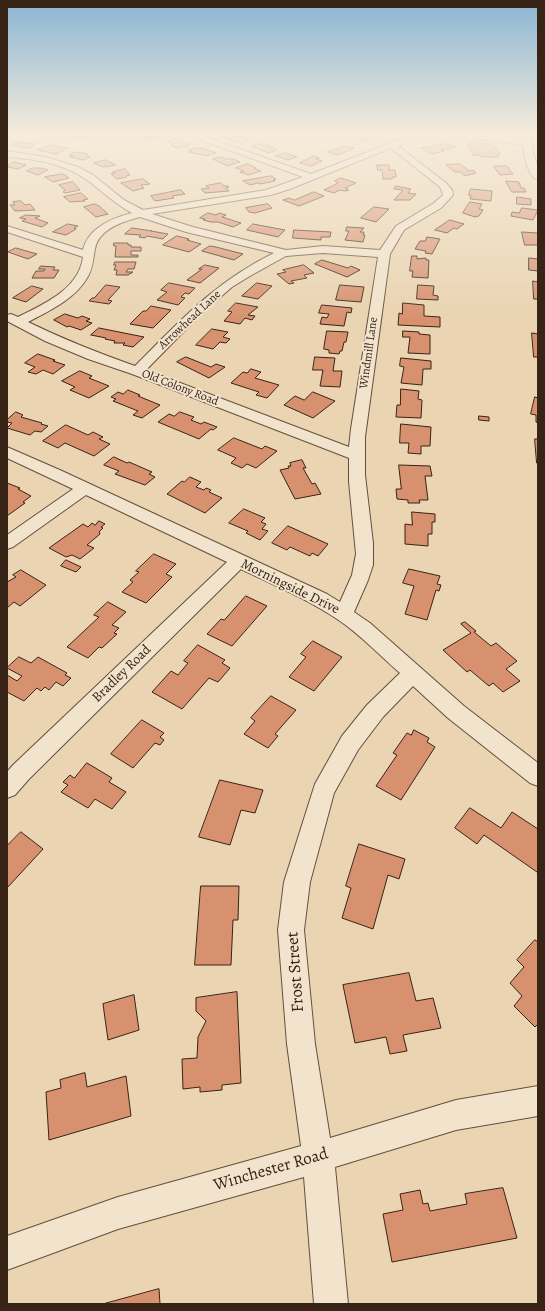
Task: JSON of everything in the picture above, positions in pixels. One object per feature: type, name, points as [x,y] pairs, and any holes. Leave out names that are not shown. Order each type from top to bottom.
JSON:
[{"type":"street","points":[[114,197],[141,213],[173,224],[286,253]]},
{"type":"street","points":[[13,319],[58,300],[72,289],[86,270],[87,254],[91,242],[103,229],[126,218],[141,213],[237,197]]},
{"type":"street","name":"Windmill Lane","points":[[344,614],[362,574],[364,556],[364,537],[356,471],[356,455],[358,429],[384,254],[389,243],[401,228],[440,204],[446,197]]},
{"type":"street","points":[[7,229],[87,254]]},
{"type":"street","name":"Arrowhead Lane","points":[[137,371],[193,313],[218,293],[244,273],[286,253],[316,250],[384,254]]},
{"type":"street","name":"Old Colony Road","points":[[13,319],[50,338],[93,356],[137,371],[356,455]]},
{"type":"street","name":"Morningside Drive","points":[[7,452],[238,562],[320,599],[363,628],[412,674],[456,712],[538,776]]},
{"type":"street","points":[[7,543],[85,488]]},
{"type":"street","name":"Bradley Road","points":[[12,774],[238,562]]},
{"type":"street","name":"Frost Street","points":[[331,1304],[318,1157],[302,1044],[292,930],[297,882],[323,791],[350,743],[375,711],[412,674]]},
{"type":"street","name":"Winchester Road","points":[[7,1253],[118,1213],[318,1157],[456,1115],[538,1101]]},
{"type":"building","points":[[64,197],[86,197],[88,199],[83,200],[85,201],[70,202]]},
{"type":"building","points":[[152,197],[174,198],[155,201]]},
{"type":"building","points":[[301,197],[321,197],[299,206],[283,200],[289,198],[294,200]]},
{"type":"building","points":[[397,197],[413,197],[410,200],[394,200]]},
{"type":"building","points":[[470,197],[491,197],[491,201],[470,199]]},
{"type":"building","points":[[517,197],[531,199],[531,205],[517,204]]},
{"type":"building","points":[[21,201],[25,205],[30,204],[35,210],[15,211],[10,205],[15,205],[13,202]]},
{"type":"building","points":[[470,202],[482,204],[479,209],[483,210],[479,216],[475,217],[463,213]]},
{"type":"building","points":[[95,204],[108,214],[96,217],[84,207]]},
{"type":"building","points":[[268,204],[272,208],[255,213],[249,212],[246,208]]},
{"type":"building","points":[[374,207],[389,209],[376,222],[361,218]]},
{"type":"building","points":[[522,208],[538,210],[533,220],[511,216],[512,212],[519,213]]},
{"type":"building","points":[[208,213],[216,215],[219,213],[226,215],[222,217],[241,223],[233,227],[200,218]]},
{"type":"building","points":[[26,215],[40,216],[35,218],[48,223],[42,227],[22,221],[26,219],[20,218]]},
{"type":"building","points":[[450,220],[464,224],[447,233],[435,230]]},
{"type":"building","points":[[68,224],[78,226],[66,235],[53,232]]},
{"type":"building","points":[[253,224],[285,230],[278,237],[247,230]]},
{"type":"building","points":[[347,227],[364,228],[360,232],[364,232],[363,235],[365,235],[363,242],[345,240],[349,231],[346,231]]},
{"type":"building","points":[[132,228],[168,234],[163,239],[147,236],[145,238],[139,237],[141,235],[125,234]]},
{"type":"building","points":[[294,230],[331,232],[330,237],[321,237],[321,240],[293,238]]},
{"type":"building","points":[[522,232],[538,233],[538,245],[525,245]]},
{"type":"building","points":[[177,236],[201,244],[189,252],[163,245]]},
{"type":"building","points":[[427,237],[440,239],[432,254],[415,249],[420,241],[425,241]]},
{"type":"building","points":[[114,243],[128,243],[131,247],[141,247],[141,251],[131,251],[131,255],[138,255],[138,257],[115,257],[116,246],[114,246]]},
{"type":"building","points":[[210,246],[243,254],[234,260],[202,251]]},
{"type":"building","points":[[16,248],[37,254],[28,259],[8,252]]},
{"type":"building","points":[[412,256],[417,256],[417,259],[426,258],[426,260],[429,260],[428,278],[412,277],[413,271],[410,271]]},
{"type":"building","points":[[529,258],[538,259],[538,271],[529,270]]},
{"type":"building","points":[[322,260],[348,268],[351,266],[360,270],[347,277],[315,264]]},
{"type":"building","points":[[115,262],[136,262],[134,269],[128,269],[126,272],[133,272],[128,275],[116,275],[117,270],[114,270],[116,265],[114,265]]},
{"type":"building","points":[[205,265],[219,268],[200,283],[187,280],[202,269],[199,269]]},
{"type":"building","points":[[304,265],[314,273],[304,275],[307,278],[291,281],[294,283],[289,284],[277,274],[286,272],[283,270]]},
{"type":"building","points":[[41,266],[55,267],[53,270],[59,270],[54,278],[32,278],[36,271],[44,271],[45,269],[39,269]]},
{"type":"building","points":[[533,281],[538,282],[538,299],[534,299]]},
{"type":"building","points":[[169,283],[195,288],[189,294],[185,293],[181,297],[185,298],[178,305],[157,300],[167,292],[161,290]]},
{"type":"building","points":[[257,283],[272,286],[258,299],[242,296]]},
{"type":"building","points":[[106,285],[120,287],[108,300],[112,301],[109,304],[89,301],[94,298]]},
{"type":"building","points":[[340,285],[364,287],[361,302],[336,300]]},
{"type":"building","points":[[418,285],[434,286],[433,295],[438,296],[438,300],[417,299]]},
{"type":"building","points":[[32,286],[43,289],[26,302],[13,298]]},
{"type":"building","points":[[236,303],[258,307],[248,315],[255,316],[252,320],[245,318],[240,324],[224,321],[232,312],[228,311]]},
{"type":"building","points":[[403,303],[424,305],[424,316],[440,317],[440,327],[398,325],[399,313],[402,314]]},
{"type":"building","points":[[322,305],[352,308],[351,313],[347,312],[344,326],[320,324],[322,317],[327,318],[329,314],[319,313]]},
{"type":"building","points":[[151,306],[171,310],[153,328],[130,324],[143,311],[146,311]]},
{"type":"building","points":[[65,314],[78,318],[82,316],[90,319],[86,321],[92,323],[81,330],[69,326],[67,327],[54,320]]},
{"type":"building","points":[[99,328],[144,337],[133,347],[123,345],[125,343],[114,343],[115,341],[91,335]]},
{"type":"building","points":[[212,329],[228,332],[223,337],[230,339],[226,343],[220,342],[213,349],[196,345]]},
{"type":"building","points":[[327,331],[348,332],[346,342],[344,342],[342,351],[340,351],[339,354],[329,353],[329,350],[324,349]]},
{"type":"building","points":[[403,331],[419,332],[419,334],[430,335],[430,354],[408,353],[410,337],[403,337]]},
{"type":"building","points":[[532,333],[538,334],[538,357],[534,357]]},
{"type":"building","points":[[38,354],[65,365],[53,374],[43,370],[36,374],[28,372],[35,367],[25,363]]},
{"type":"building","points":[[186,357],[211,367],[216,364],[225,367],[209,378],[177,362]]},
{"type":"building","points":[[315,357],[335,358],[333,371],[342,371],[340,387],[320,386],[323,370],[313,370]]},
{"type":"building","points":[[401,358],[431,361],[431,369],[423,369],[422,385],[401,383],[404,367],[400,366]]},
{"type":"building","points":[[251,369],[261,372],[255,378],[279,385],[267,398],[256,395],[259,392],[231,383],[243,372],[247,373]]},
{"type":"building","points":[[80,371],[92,376],[89,378],[109,386],[89,398],[70,390],[75,387],[62,381]]},
{"type":"building","points":[[401,389],[419,391],[418,399],[422,400],[421,418],[396,417],[397,405],[400,405]]},
{"type":"building","points":[[128,390],[160,405],[142,418],[133,415],[138,411],[113,401],[116,399],[111,397],[118,392],[123,394]]},
{"type":"building","points":[[313,392],[335,401],[313,418],[284,405],[295,396],[304,400]]},
{"type":"building","points":[[535,397],[538,398],[538,423],[536,422],[536,415],[531,414]]},
{"type":"building","points":[[16,412],[23,415],[21,417],[48,426],[41,432],[35,431],[30,435],[7,428],[12,423],[7,422],[7,420]]},
{"type":"building","points":[[180,412],[194,417],[191,420],[201,424],[204,422],[217,427],[213,430],[211,429],[199,439],[158,422],[169,414],[174,416]]},
{"type":"building","points":[[479,416],[489,417],[489,421],[479,420]]},
{"type":"building","points":[[401,424],[431,427],[430,446],[421,446],[421,454],[408,453],[409,443],[400,443]]},
{"type":"building","points":[[66,425],[88,435],[93,432],[103,437],[99,439],[110,444],[94,456],[65,443],[58,448],[43,441]]},
{"type":"building","points":[[234,438],[262,449],[265,446],[277,451],[256,468],[247,464],[242,468],[231,463],[236,458],[218,450]]},
{"type":"building","points":[[535,439],[538,439],[538,463],[537,463]]},
{"type":"building","points":[[114,457],[152,472],[149,474],[155,477],[145,485],[115,474],[119,471],[104,465]]},
{"type":"building","points":[[302,460],[306,468],[303,468],[312,484],[315,483],[321,494],[295,499],[280,470],[289,468],[288,466],[291,466],[290,463]]},
{"type":"building","points":[[399,465],[430,466],[432,476],[425,476],[428,500],[419,500],[420,503],[408,503],[408,500],[397,499],[396,489],[401,489]]},
{"type":"building","points":[[190,477],[201,482],[196,487],[204,490],[206,488],[211,490],[209,492],[222,498],[205,513],[167,494],[182,481],[184,482]]},
{"type":"building","points":[[7,483],[20,488],[18,489],[31,496],[23,502],[25,503],[7,516]]},
{"type":"building","points":[[244,509],[265,518],[261,522],[266,524],[262,529],[268,531],[260,540],[246,533],[248,531],[229,523]]},
{"type":"building","points":[[412,512],[435,514],[435,522],[432,522],[432,534],[428,534],[428,546],[405,544],[405,524],[412,525]]},
{"type":"building","points":[[99,521],[105,524],[101,527],[103,528],[99,532],[100,534],[87,545],[94,548],[80,559],[72,555],[66,557],[49,548],[83,524],[88,527],[92,523],[95,525]]},
{"type":"building","points":[[288,526],[328,544],[318,556],[312,553],[310,556],[290,547],[287,550],[272,543]]},
{"type":"building","points":[[154,554],[176,564],[166,574],[172,577],[146,603],[122,592],[133,582],[130,580],[139,572],[136,571]]},
{"type":"building","points":[[66,560],[81,567],[76,572],[61,566]]},
{"type":"building","points":[[409,569],[440,576],[437,584],[441,585],[439,591],[436,590],[427,620],[405,614],[414,586],[403,583]]},
{"type":"building","points":[[21,570],[46,585],[20,606],[14,602],[7,608],[7,582],[16,577],[13,575]]},
{"type":"building","points":[[246,596],[267,606],[232,646],[207,634],[221,619],[224,620]]},
{"type":"building","points":[[108,602],[126,612],[112,625],[119,628],[114,633],[117,634],[102,648],[99,647],[88,658],[67,647],[99,617],[94,615]]},
{"type":"building","points":[[465,622],[476,631],[474,632],[491,646],[496,643],[517,661],[506,669],[520,681],[503,692],[493,683],[489,686],[470,670],[467,672],[443,650],[471,633],[461,624]]},
{"type":"building","points":[[313,641],[342,657],[314,691],[289,677],[306,657],[301,654]]},
{"type":"building","points":[[198,645],[225,660],[222,663],[230,668],[218,682],[209,678],[182,709],[152,692],[171,671],[178,675],[188,663],[184,661]]},
{"type":"building","points":[[19,657],[31,663],[38,657],[67,673],[65,675],[71,678],[63,686],[56,682],[49,690],[45,687],[41,691],[37,688],[24,701],[7,692],[7,675],[17,681],[22,676],[7,668]]},
{"type":"building","points":[[271,696],[296,710],[275,734],[278,736],[268,748],[244,734],[255,721],[251,718]]},
{"type":"building","points":[[142,720],[164,733],[160,737],[164,740],[160,745],[155,743],[133,768],[111,754]]},
{"type":"building","points":[[414,730],[429,738],[427,742],[435,747],[401,800],[376,786],[397,755],[393,753],[407,733],[411,735]]},
{"type":"building","points":[[87,763],[112,778],[109,782],[126,792],[112,809],[95,799],[88,808],[61,792],[68,785],[63,782],[70,775],[74,778]]},
{"type":"building","points":[[220,780],[263,790],[255,813],[241,810],[230,845],[199,837]]},
{"type":"building","points":[[470,808],[501,828],[512,812],[538,829],[537,872],[484,835],[477,844],[455,828]]},
{"type":"building","points":[[21,832],[43,849],[7,888],[7,846]]},
{"type":"building","points":[[359,844],[405,859],[399,879],[388,875],[373,929],[342,918],[351,888],[346,886]]},
{"type":"building","points":[[201,886],[239,886],[238,920],[233,920],[231,965],[195,965]]},
{"type":"building","points":[[535,940],[538,942],[538,1024],[535,1027],[514,1006],[522,996],[510,983],[524,967],[517,960]]},
{"type":"building","points":[[409,973],[416,1001],[433,998],[441,1028],[403,1035],[407,1051],[390,1054],[386,1037],[355,1043],[343,985]]},
{"type":"building","points":[[237,992],[241,1083],[222,1085],[222,1090],[200,1092],[200,1087],[183,1089],[182,1059],[197,1058],[198,1037],[206,1021],[196,1011],[196,998]]},
{"type":"building","points":[[134,995],[139,1030],[108,1040],[103,1004]]},
{"type":"building","points":[[85,1073],[87,1087],[126,1076],[131,1116],[49,1140],[46,1092],[61,1088],[60,1080]]},
{"type":"building","points":[[503,1188],[517,1238],[392,1262],[383,1214],[403,1210],[400,1194],[420,1190],[423,1204],[428,1203],[430,1211],[467,1204],[465,1194]]},
{"type":"building","points":[[159,1289],[160,1304],[103,1304]]}]
